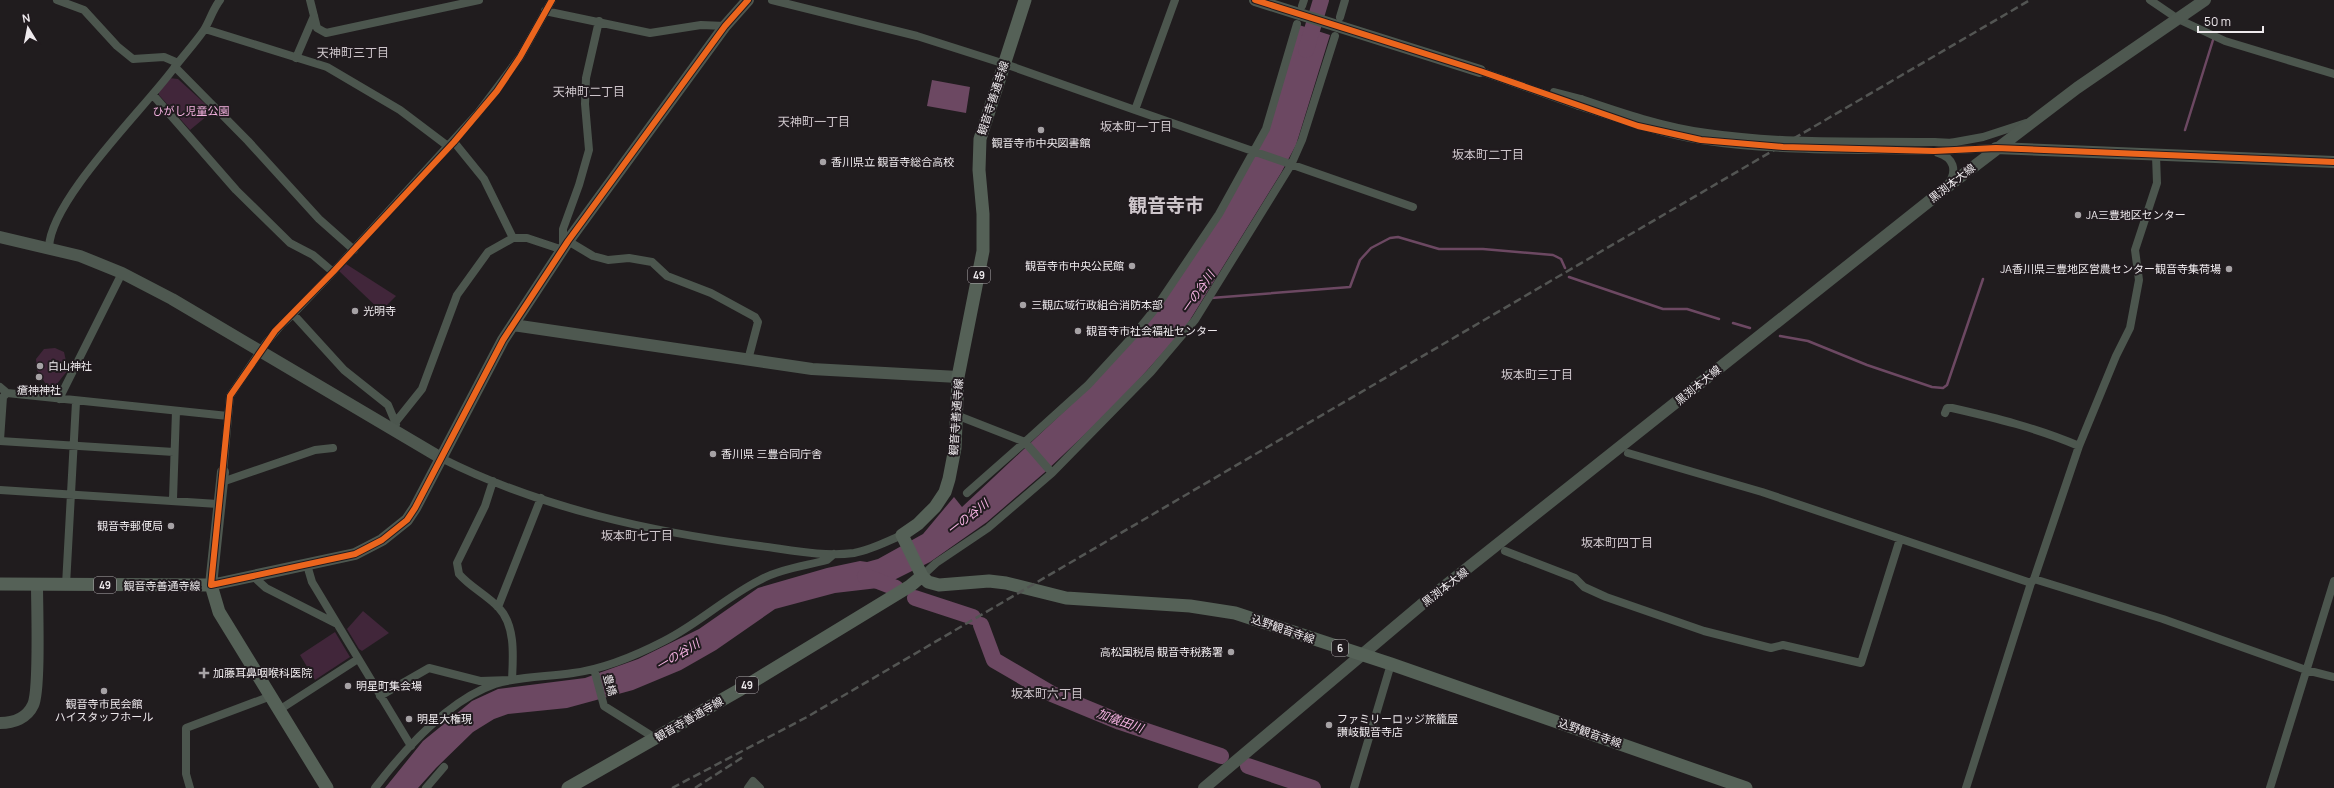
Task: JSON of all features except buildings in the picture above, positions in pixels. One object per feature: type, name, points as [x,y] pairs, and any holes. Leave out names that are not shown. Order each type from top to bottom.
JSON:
[{"type":"main road","name":"観音寺善通寺線","points":[[904,538],[935,507],[945,492],[955,448],[958,377],[983,251],[983,214],[979,170],[980,139],[1025,0]]},
{"type":"main road","points":[[904,538],[920,573]]},
{"type":"main road","name":"観音寺善通寺線","points":[[568,788],[741,689],[910,586],[920,573]]},
{"type":"main road","name":"込野観音寺線","points":[[920,573],[928,582],[939,585],[989,581],[1006,583],[1066,598],[1209,607],[1236,613],[1362,656],[1391,664],[1746,788]]},
{"type":"main road","name":"観音寺善通寺線","points":[[0,584],[210,585],[219,612],[327,788]]},
{"type":"street","points":[[57,0],[84,10],[117,46],[133,59],[164,57],[176,65],[319,219],[354,250]]},
{"type":"street","points":[[49,247],[50,237],[57,220],[85,175],[153,95],[204,29],[220,0]]},
{"type":"street","points":[[310,0],[316,28],[326,33],[478,0]]},
{"type":"street","points":[[552,0],[520,57],[497,91],[452,144],[354,250],[275,331],[230,396],[210,585],[254,577],[355,554],[382,540],[395,531],[415,508],[512,325],[566,246],[725,26],[748,0]]},
{"type":"street","points":[[772,0],[917,36],[1005,64],[1413,208]]},
{"type":"street","points":[[1135,110],[1175,0]]},
{"type":"street","points":[[1255,0],[1301,11],[1337,26],[1580,102],[1677,128],[1761,139],[1934,146],[1972,150],[1996,148]]},
{"type":"street","points":[[920,573],[988,528],[1052,473],[1151,372],[1195,320],[1291,165],[1302,140],[1346,0]]},
{"type":"street","points":[[2150,0],[2178,19],[2225,42],[2334,74]]},
{"type":"street","name":"黒渕本大線","points":[[1204,788],[1421,605],[1996,148],[2205,0]]},
{"type":"street","points":[[967,493],[1026,442],[1088,385],[1155,310],[1219,214],[1266,129],[1301,11]]},
{"type":"street","points":[[545,12],[599,21],[650,33],[701,25],[725,26]]},
{"type":"street","points":[[296,58],[314,16]]},
{"type":"street","points":[[566,246],[563,229],[579,185],[589,150],[585,104],[586,78],[599,21]]},
{"type":"street","points":[[204,29],[327,67],[400,110],[452,144],[484,179],[513,238]]},
{"type":"street","points":[[153,95],[236,190],[290,243],[313,255],[333,272]]},
{"type":"street","points":[[1580,102],[1638,126],[1708,141],[1782,147],[1934,146],[1983,137],[2034,120]]},
{"type":"street","points":[[1950,143],[1996,148],[2156,156],[2334,162]]},
{"type":"street","points":[[1934,146],[1950,158],[1954,166],[1954,174],[1947,187]]},
{"type":"street","points":[[1972,150],[1977,152],[1978,155],[1972,168]]},
{"type":"street","points":[[1966,788],[2033,581],[2079,446],[2116,356],[2130,328],[2139,280],[2135,250],[2157,182],[2156,156]]},
{"type":"street","points":[[0,237],[49,247],[80,256],[122,273],[393,426],[441,458],[493,481],[541,498],[624,523],[663,531],[713,540],[834,554],[871,548],[904,538]]},
{"type":"street","points":[[393,426],[422,389],[457,295],[488,252],[513,238],[526,238],[566,246],[608,260],[629,258],[652,262],[667,276],[711,293],[755,317],[758,322],[748,360]]},
{"type":"street","points":[[59,400],[122,273]]},
{"type":"street","points":[[293,314],[344,370],[388,405],[393,426]]},
{"type":"street","points":[[512,325],[812,369],[958,377]]},
{"type":"street","points":[[0,386],[7,393],[59,400],[228,416]]},
{"type":"street","points":[[7,393],[3,397],[0,440],[174,452]]},
{"type":"street","points":[[66,585],[76,402]]},
{"type":"street","points":[[1945,413],[1946,408],[1952,408],[1991,416],[2026,426],[2079,446]]},
{"type":"street","points":[[172,499],[176,411]]},
{"type":"street","points":[[956,415],[1026,442],[1052,473]]},
{"type":"street","points":[[222,477],[315,450],[333,448]]},
{"type":"street","points":[[1628,453],[1762,492],[1900,539],[2033,581],[2163,619],[2306,670],[2334,677]]},
{"type":"street","points":[[493,481],[484,506],[457,563],[458,574],[498,607],[507,620],[513,648],[512,680]]},
{"type":"street","points":[[0,490],[172,499],[218,504]]},
{"type":"street","points":[[498,607],[541,498]]},
{"type":"street","points":[[1505,551],[1575,578],[1584,587],[1606,597],[1704,631],[1771,648],[1783,645],[1861,663],[1900,539]]},
{"type":"street","points":[[375,788],[411,746],[461,703],[495,684],[512,680],[594,669],[610,665],[664,641],[695,624],[762,579],[827,560],[834,554]]},
{"type":"street","points":[[308,565],[312,582],[335,623],[411,746]]},
{"type":"street","points":[[254,577],[266,588],[335,623]]},
{"type":"street","points":[[2270,788],[2334,581]]},
{"type":"street","points":[[0,723],[18,720],[27,714],[36,697],[37,585]]},
{"type":"street","points":[[279,710],[358,659]]},
{"type":"street","points":[[1354,788],[1391,664]]},
{"type":"street","points":[[380,696],[429,668],[480,681],[512,680]]},
{"type":"street","name":"豊橋","points":[[594,669],[604,706],[655,738]]},
{"type":"street","points":[[190,788],[186,774],[186,728],[271,696]]},
{"type":"street","points":[[426,788],[444,768]]},
{"type":"street","points":[[748,788],[753,781],[760,788]]},
{"type":"green space","name":"ひがし児童公園","points":[[169,78],[178,79],[213,111],[190,130],[159,95],[159,91]]},
{"type":"green space","points":[[346,264],[396,296],[381,311],[339,271]]},
{"type":"green space","points":[[55,348],[64,352],[68,370],[56,385],[47,386],[37,370],[36,359],[44,349]]},
{"type":"green space","points":[[363,611],[389,633],[362,651],[359,649],[347,629]]},
{"type":"green space","points":[[335,632],[350,657],[315,680],[300,655]]},
{"type":"water","points":[[1299,25],[1330,35],[1296,145],[1281,173],[1185,328],[1117,404],[1044,473],[987,522],[930,562],[878,588],[835,593],[775,609],[716,650],[681,670],[633,690],[567,708],[508,714],[494,719],[473,732],[418,788],[385,788],[423,741],[472,701],[498,689],[585,678],[638,659],[699,629],[758,588],[827,568],[878,559],[923,534],[954,497],[962,507],[1089,388],[1153,317],[1251,162]]},
{"type":"water","points":[[932,80],[970,87],[966,113],[927,106]]},
{"type":"waterway","name":"一の谷川","points":[[1306,50],[1321,0]]},
{"type":"waterway","points":[[2185,130],[2213,40]]},
{"type":"waterway","points":[[1211,298],[1350,287],[1360,260],[1371,248],[1390,238],[1398,237],[1439,249],[1483,249],[1553,255],[1561,259],[1565,268]]},
{"type":"waterway","points":[[1569,277],[1663,309],[1687,309],[1719,319]]},
{"type":"waterway","points":[[1780,336],[1808,341],[1867,365],[1932,387],[1943,388],[1947,385],[1983,279]]},
{"type":"waterway","points":[[1733,323],[1750,328]]},
{"type":"waterway","name":"加儀田川","points":[[865,576],[896,588]]},
{"type":"waterway","name":"加儀田川","points":[[915,598],[973,617]]},
{"type":"waterway","name":"加儀田川","points":[[981,625],[994,660],[1052,694],[1120,722],[1221,756]]},
{"type":"waterway","name":"加儀田川","points":[[1248,766],[1313,788]]},
{"type":"railway","points":[[672,788],[807,717],[2030,0]]},
{"type":"railway","points":[[695,788],[743,757]]},
{"type":"cycle path","points":[[552,0],[520,57],[497,91],[454,142],[333,272],[275,331],[230,396],[211,585],[355,554],[382,540],[407,520],[415,508],[503,340],[568,241],[725,26],[748,0]]},
{"type":"cycle path","points":[[1255,0],[1480,71],[1638,126],[1701,140],[1783,147],[1934,151],[1996,148],[2334,162]]},
{"type":"place","name":"観音寺市中央図書館","points":[[1041,130]]},
{"type":"place","name":"香川県立 観音寺総合高校","points":[[823,162]]},
{"type":"place","name":"JA三豊地区センター","points":[[2078,215]]},
{"type":"place","name":"観音寺市中央公民館","points":[[1132,266]]},
{"type":"place","name":"JA香川県三豊地区営農センター観音寺集荷場","points":[[2229,269]]},
{"type":"place","name":"三観広域行政組合消防本部","points":[[1023,305]]},
{"type":"place","name":"光明寺","points":[[355,311]]},
{"type":"place","name":"観音寺市社会福祉センター","points":[[1078,331]]},
{"type":"place","name":"白山神社","points":[[40,366]]},
{"type":"place","name":"瘡神神社","points":[[39,377]]},
{"type":"place","name":"香川県 三豊合同庁舎","points":[[713,454]]},
{"type":"place","name":"観音寺郵便局","points":[[171,526]]},
{"type":"place","name":"高松国税局 観音寺税務署","points":[[1231,652]]},
{"type":"place","name":"加藤耳鼻咽喉科医院","points":[[204,673]]},
{"type":"place","name":"明星町集会場","points":[[348,686]]},
{"type":"place","name":"観音寺市民会館 ハイスタッフホール","points":[[104,691]]},
{"type":"place","name":"明星大権現","points":[[409,719]]},
{"type":"place","name":"ファミリーロッジ旅籠屋 讃岐観音寺店","points":[[1329,725]]},
{"type":"district","name":"天神町三丁目","points":[[353,53]]},
{"type":"district","name":"天神町二丁目","points":[[589,92]]},
{"type":"district","name":"天神町一丁目","points":[[814,122]]},
{"type":"district","name":"坂本町一丁目","points":[[1136,127]]},
{"type":"district","name":"坂本町二丁目","points":[[1488,155]]},
{"type":"district","name":"観音寺市","points":[[1166,205]]},
{"type":"district","name":"坂本町三丁目","points":[[1537,375]]},
{"type":"district","name":"坂本町七丁目","points":[[637,536]]},
{"type":"district","name":"坂本町四丁目","points":[[1617,543]]},
{"type":"district","name":"坂本町六丁目","points":[[1047,694]]}]
